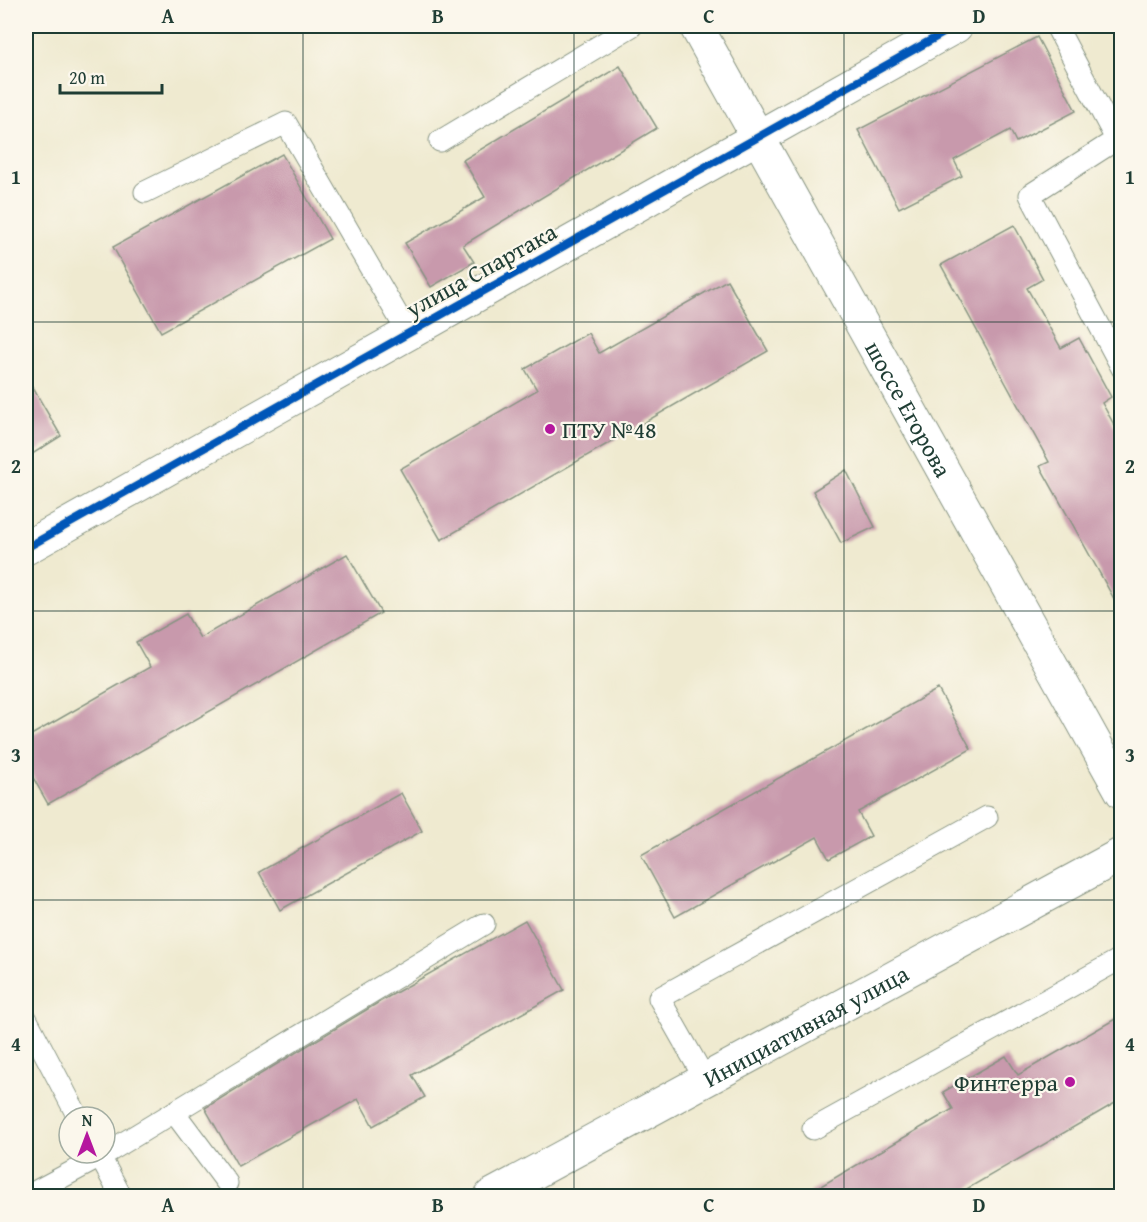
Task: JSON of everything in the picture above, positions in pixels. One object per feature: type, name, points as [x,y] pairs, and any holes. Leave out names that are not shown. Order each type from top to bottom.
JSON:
[{"type":"main road","name":"шоссе Егорова","points":[[696,26],[1122,792]]},
{"type":"main road","name":"улица Спартака","points":[[26,548],[956,26]]},
{"type":"main road","name":"Инициативная улица","points":[[490,1197],[1122,854]]},
{"type":"lane","points":[[440,141],[632,26]]},
{"type":"lane","points":[[1056,26],[1119,137],[1030,195],[1122,368]]},
{"type":"lane","points":[[145,192],[286,123],[408,333]]},
{"type":"lane","points":[[705,1079],[658,998],[987,818]]},
{"type":"lane","points":[[117,1145],[484,924]]},
{"type":"lane","points":[[813,1129],[1122,958]]},
{"type":"lane","points":[[26,1018],[72,1105]]},
{"type":"lane","points":[[174,1112],[227,1183]]},
{"type":"lane","points":[[27,1197],[82,1165]]},
{"type":"lane","points":[[104,1165],[121,1197]]},
{"type":"building","points":[[1037,37],[1076,111],[1016,142],[1010,130],[954,160],[962,176],[899,208],[858,130]]},
{"type":"building","points":[[620,66],[657,128],[463,245],[474,262],[431,287],[405,243],[485,197],[463,160]]},
{"type":"building","points":[[282,154],[330,239],[161,332],[113,247]]},
{"type":"building","points":[[1014,225],[1043,279],[1027,288],[1061,348],[1079,338],[1111,397],[1102,403],[1122,439],[1122,613],[1040,466],[1049,462],[941,265]]},
{"type":"building","name":"ПТУ №48","points":[[727,280],[768,351],[441,540],[400,469],[537,390],[525,369],[588,333],[599,353]]},
{"type":"building","points":[[26,376],[61,436],[26,458]]},
{"type":"building","points":[[846,470],[875,527],[841,543],[813,491]]},
{"type":"building","points":[[347,554],[381,613],[48,804],[26,765],[26,738],[150,667],[136,642],[186,614],[200,638]]},
{"type":"building","points":[[938,689],[971,749],[858,812],[871,836],[829,859],[817,837],[675,917],[641,855]]},
{"type":"building","points":[[401,793],[422,831],[280,910],[259,872]]},
{"type":"building","points":[[525,920],[564,990],[412,1075],[425,1097],[373,1126],[358,1099],[238,1166],[205,1108],[381,1001]]},
{"type":"building","points":[[1122,1015],[1122,1099],[953,1197],[802,1197],[953,1109],[943,1092],[1006,1056],[1018,1075]]},
{"type":"cycle path","points":[[26,548],[956,26]]},
{"type":"place","name":"ПТУ №48","points":[[550,429]]},
{"type":"place","name":"Финтерра","points":[[1070,1082]]}]
